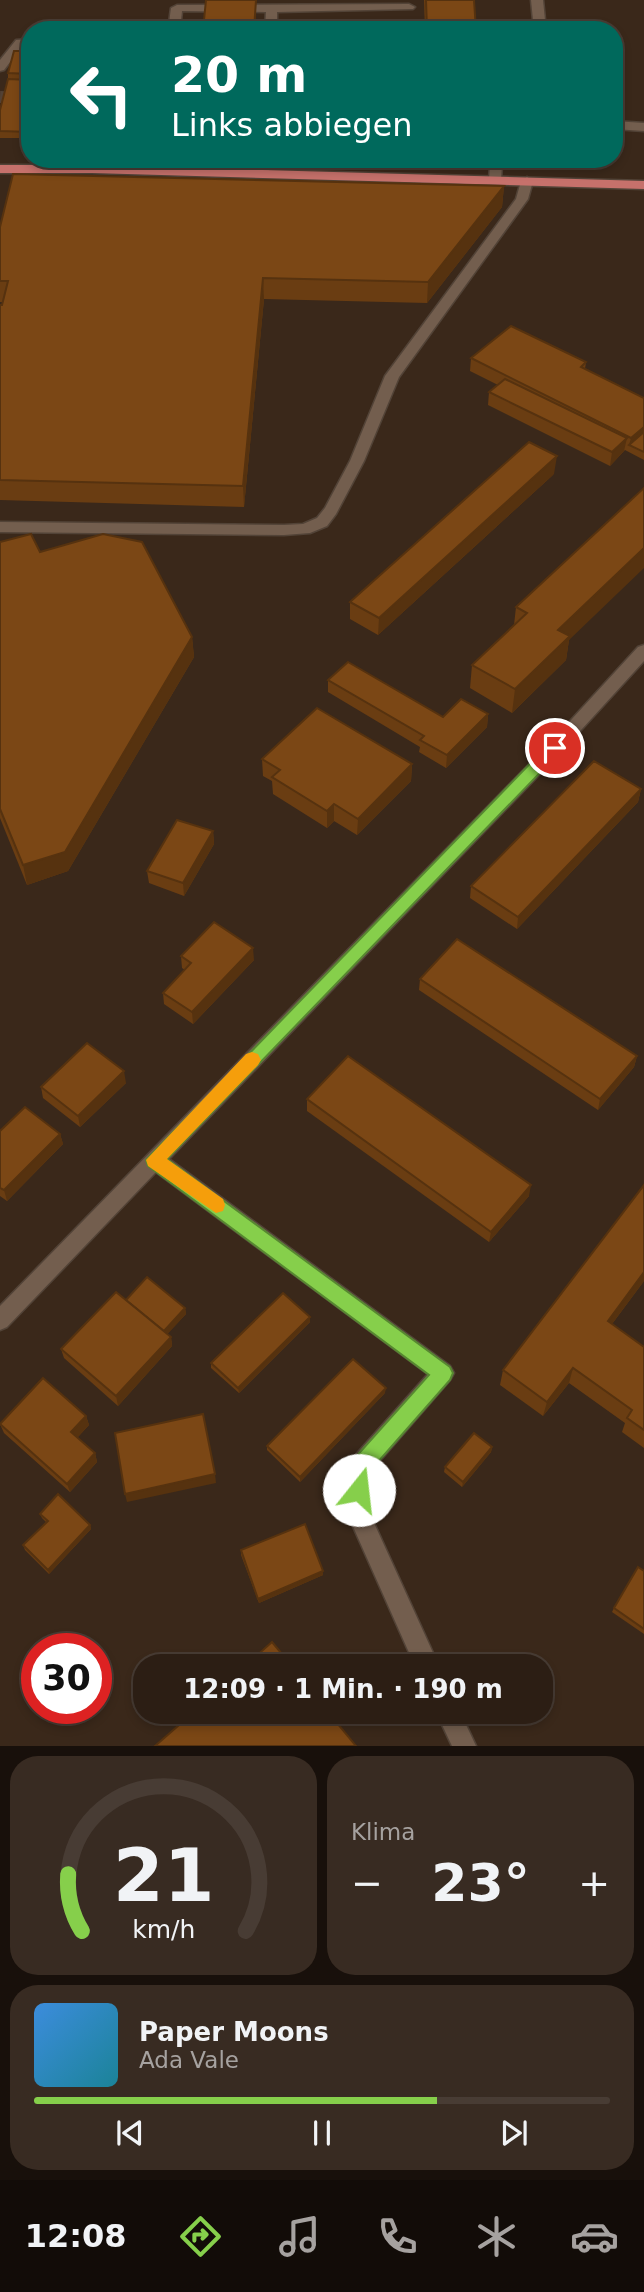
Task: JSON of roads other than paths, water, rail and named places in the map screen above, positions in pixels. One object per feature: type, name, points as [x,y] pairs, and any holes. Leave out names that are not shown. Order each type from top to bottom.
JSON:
[{"type":"main road","points":[[0,169],[21,168]]},
{"type":"main road","points":[[161,168],[264,174],[644,185]]},
{"type":"street","points":[[537,0],[539,21]]},
{"type":"street","points":[[177,4],[272,9],[409,7]]},
{"type":"street","points":[[271,21],[272,9]]},
{"type":"street","points":[[0,68],[21,42]]},
{"type":"street","points":[[623,126],[644,127]]},
{"type":"street","points":[[264,168],[264,174]]},
{"type":"street","points":[[495,180],[496,168]]},
{"type":"street","points":[[0,527],[284,530],[305,529],[321,522],[331,510],[357,461],[392,376],[522,198],[527,181]]},
{"type":"street","points":[[0,1320],[555,748],[644,651]]},
{"type":"street","points":[[155,1160],[443,1373],[360,1467],[358,1513],[422,1654]]},
{"type":"street","points":[[454,1724],[464,1746]]},
{"type":"tunnel","points":[[0,97],[21,98]]}]
